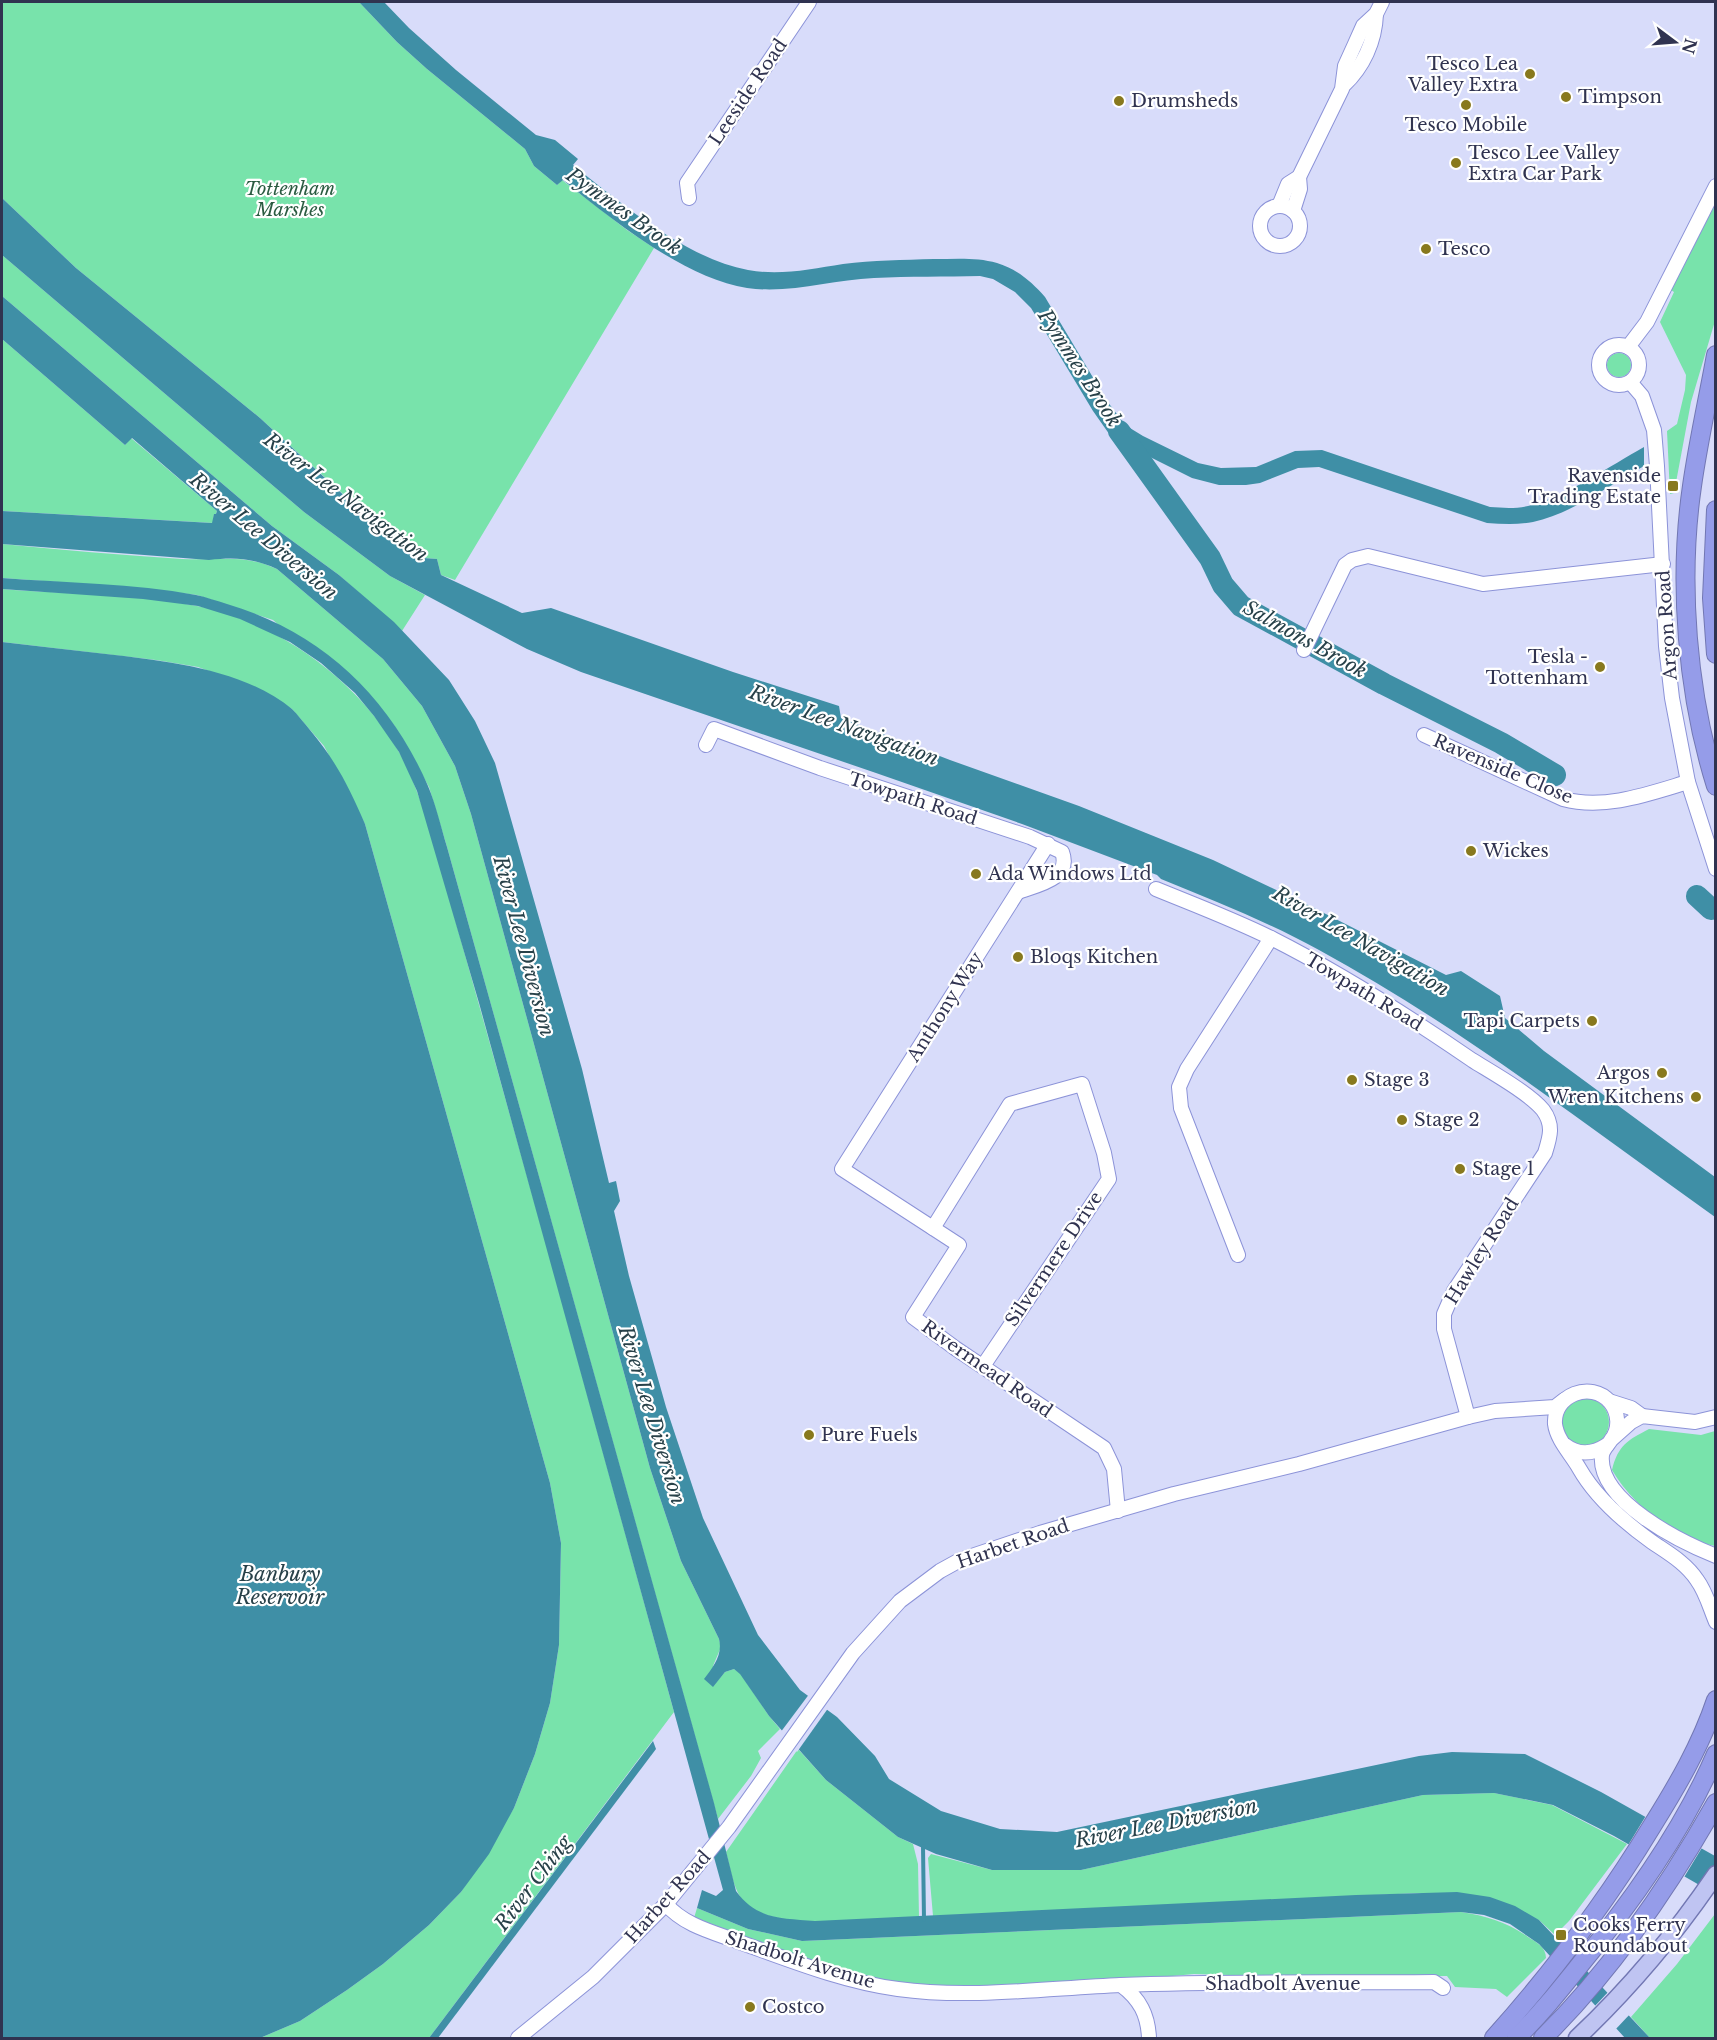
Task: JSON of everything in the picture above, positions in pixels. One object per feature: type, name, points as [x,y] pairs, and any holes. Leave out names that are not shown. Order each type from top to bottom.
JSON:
[{"type":"highway","points":[[1716,355],[1692,487],[1687,538],[1687,626],[1695,705],[1705,752],[1716,786]]},
{"type":"highway","points":[[1702,431],[1716,390]]},
{"type":"highway","points":[[1716,510],[1712,588],[1716,654]]},
{"type":"highway","points":[[1494,2038],[1548,1975],[1611,1890],[1684,1772],[1707,1727],[1716,1700]]},
{"type":"highway","points":[[1516,2038],[1532,2023],[1600,1941],[1638,1888],[1677,1828],[1716,1754]]},
{"type":"highway","points":[[1543,2038],[1588,1989],[1624,1944],[1669,1882],[1716,1803]]},
{"type":"main road","points":[[1577,2038],[1632,1984],[1694,1906],[1716,1874]]},
{"type":"street","name":"Leeside Road","points":[[689,198],[687,183],[808,2]]},
{"type":"street","points":[[1293,211],[1300,189],[1299,177],[1344,85],[1357,72],[1366,54],[1375,33],[1376,15],[1382,2]]},
{"type":"street","points":[[1279,206],[1288,184],[1299,177]]},
{"type":"street","points":[[1628,347],[1647,321],[1716,186]]},
{"type":"street","points":[[1279,206],[1293,211],[1300,224],[1300,231],[1296,238],[1285,246],[1273,245],[1263,238],[1260,226],[1267,210],[1279,206]]},
{"type":"street","points":[[1616,345],[1628,347],[1637,355],[1639,367],[1635,378],[1619,386],[1608,383],[1598,368],[1605,350],[1616,345]]},
{"type":"street","name":"Argon Road","points":[[1630,382],[1642,396],[1655,437],[1668,667],[1688,782],[1716,869]]},
{"type":"street","points":[[1307,645],[1345,565],[1360,557],[1368,556],[1483,584],[1663,564]]},
{"type":"street","name":"Towpath Road","points":[[706,745],[714,729],[820,768],[1048,844]]},
{"type":"street","name":"Ravenside Close","points":[[1424,735],[1563,799],[1577,802],[1595,803],[1639,797],[1688,782]]},
{"type":"street","points":[[1018,892],[1056,878],[1062,870],[1065,859],[1062,852],[1048,844]]},
{"type":"street","name":"Anthony Way","points":[[842,1169],[1048,844]]},
{"type":"street","name":"Towpath Road","points":[[1156,889],[1271,938],[1328,968],[1533,1100],[1543,1110],[1551,1126]]},
{"type":"street","points":[[1238,1255],[1181,1108],[1179,1087],[1187,1069],[1271,938]]},
{"type":"street","name":"Silvermere Drive","points":[[933,1228],[1010,1104],[1082,1084],[1104,1153],[1109,1179],[982,1366]]},
{"type":"street","name":"Hawley Road","points":[[1468,1417],[1444,1329],[1444,1314],[1454,1291],[1545,1153],[1551,1126]]},
{"type":"street","name":"Rivermead Road","points":[[842,1169],[958,1245],[913,1317],[955,1348],[1104,1448],[1114,1469],[1118,1511]]},
{"type":"street","points":[[1642,1416],[1631,1422],[1610,1442],[1598,1451],[1587,1454],[1567,1447],[1558,1435],[1555,1421],[1557,1410],[1572,1394],[1592,1391],[1609,1401],[1615,1409],[1617,1428],[1610,1442],[1602,1452],[1602,1461],[1605,1474],[1616,1491],[1651,1524],[1716,1556]]},
{"type":"street","name":"Harbet Road","points":[[518,2038],[593,1977],[666,1904],[729,1827],[829,1684],[873,1629],[900,1601],[940,1571],[984,1551],[1174,1494],[1299,1464],[1468,1417],[1495,1411],[1555,1407],[1564,1401]]},
{"type":"street","points":[[1609,1401],[1631,1408],[1642,1416],[1695,1422],[1716,1417]]},
{"type":"street","points":[[1525,1408],[1552,1424],[1580,1470],[1604,1502],[1686,1567],[1698,1580],[1716,1622]]},
{"type":"street","name":"Shadbolt Avenue","points":[[666,1904],[677,1916],[699,1927],[848,1978],[899,1989],[951,1992],[1121,1985],[1434,1982],[1443,1988]]},
{"type":"street","points":[[1121,1985],[1134,1995],[1144,2011],[1149,2038]]},
{"type":"green space","name":"Tottenham Marshes","points":[[2,2],[359,2],[397,42],[427,69],[525,149],[534,166],[557,185],[562,180],[654,248],[455,580],[441,575],[437,559],[424,558],[402,548],[260,418],[76,268],[2,198]]},
{"type":"green space","points":[[1715,199],[1715,321],[1691,402],[1674,493],[1670,494],[1667,431],[1677,424],[1686,375],[1660,322],[1674,292],[1671,290]]},
{"type":"green space","points":[[2,255],[304,512],[390,576],[425,595],[402,631],[339,575],[272,526],[2,296]]},
{"type":"green space","points":[[2,339],[125,445],[131,438],[217,511],[214,514],[213,523],[2,511]]},
{"type":"green space","points":[[1619,353],[1624,354],[1630,360],[1630,370],[1624,376],[1619,377],[1614,376],[1608,370],[1607,365],[1608,360],[1614,354]]},
{"type":"green space","points":[[2,544],[182,559],[241,559],[277,569],[383,659],[422,706],[455,766],[471,814],[650,1468],[681,1561],[719,1639],[721,1647],[713,1666],[713,1686],[725,1672],[734,1669],[740,1673],[780,1729],[758,1751],[761,1758],[751,1776],[718,1819],[429,787],[394,725],[273,620],[197,595],[141,588],[2,578]]},
{"type":"green space","points":[[2,589],[125,597],[197,606],[228,614],[286,641],[313,658],[339,679],[362,701],[382,726],[409,773],[432,837],[674,1712],[429,2038],[260,2038],[300,2021],[383,1964],[429,1925],[461,1892],[514,1808],[535,1754],[550,1703],[559,1645],[561,1543],[550,1483],[365,824],[324,746],[292,709],[261,690],[198,667],[2,642]]},
{"type":"green space","points":[[1585,1398],[1602,1405],[1609,1422],[1602,1439],[1585,1446],[1568,1439],[1561,1422],[1568,1405]]},
{"type":"green space","points":[[1649,1429],[1701,1435],[1715,1431],[1715,1546],[1685,1535],[1656,1518],[1631,1496],[1612,1470],[1617,1455],[1625,1444]]},
{"type":"green space","points":[[798,1749],[826,1780],[898,1837],[913,1844],[918,1864],[919,1917],[828,1922],[803,1921],[760,1913],[742,1899],[733,1880],[726,1852]]},
{"type":"green space","points":[[1494,1793],[1552,1805],[1627,1844],[1569,1921],[1555,1935],[1539,1920],[1419,1893],[933,1916],[928,1858],[931,1854],[992,1870],[1081,1870],[1423,1795]]},
{"type":"green space","points":[[697,1908],[748,1929],[802,1941],[1461,1912],[1488,1918],[1512,1927],[1540,1945],[1546,1958],[1507,1997],[1496,1989],[1455,1987],[1447,1976],[1301,1977],[1194,1974],[1076,1985],[943,1988],[877,1981],[800,1959],[704,1925],[694,1918]]},
{"type":"green space","points":[[1715,1914],[1715,2038],[1650,2038],[1631,2017],[1677,1964]]},
{"type":"water","name":"Pymmes Brook","points":[[359,2],[384,2],[456,70],[536,135],[555,140],[578,159],[573,165],[612,196],[678,242],[724,264],[760,272],[772,272],[866,262],[966,259],[997,263],[1018,272],[1045,297],[1107,401],[1125,425],[1198,463],[1221,468],[1256,467],[1295,451],[1322,450],[1490,507],[1506,508],[1532,505],[1560,494],[1644,447],[1644,466],[1562,513],[1533,522],[1515,524],[1487,523],[1319,467],[1298,468],[1260,483],[1246,485],[1219,485],[1192,478],[1112,438],[1093,411],[1031,308],[1015,292],[993,279],[980,276],[887,277],[795,288],[763,289],[723,282],[698,272],[649,245],[563,180],[557,185],[534,166],[525,149],[427,69],[397,42]]},
{"type":"water","name":"River Lee Navigation","points":[[2,198],[76,268],[260,418],[401,548],[423,558],[437,559],[441,575],[522,613],[551,608],[733,672],[839,706],[841,718],[1079,806],[1213,860],[1446,975],[1461,971],[1500,996],[1505,1018],[1544,1051],[1715,1177],[1715,1217],[1570,1112],[1422,1011],[1319,950],[1280,930],[1161,879],[1157,875],[1022,824],[581,672],[527,649],[390,576],[304,512],[2,255]]},
{"type":"water","name":"River Lee Diversion","points":[[2,296],[272,526],[339,575],[394,622],[449,680],[475,721],[495,763],[582,1069],[609,1183],[616,1181],[620,1201],[614,1211],[629,1276],[666,1407],[703,1518],[758,1635],[800,1690],[837,1717],[875,1756],[889,1779],[941,1811],[1000,1829],[1057,1832],[1419,1756],[1452,1752],[1525,1754],[1601,1792],[1715,1856],[1715,1894],[1614,1836],[1553,1805],[1494,1793],[1423,1795],[1081,1870],[992,1870],[936,1854],[898,1837],[826,1780],[769,1716],[740,1674],[734,1669],[725,1672],[713,1687],[704,1679],[718,1656],[719,1639],[681,1561],[650,1468],[471,814],[455,766],[422,706],[383,659],[277,569],[243,559],[209,560],[2,544],[2,511],[212,523],[217,511],[132,438],[125,445],[2,339]]},
{"type":"water","points":[[2,578],[172,591],[204,597],[261,616],[322,650],[348,672],[372,696],[412,753],[434,801],[714,1803],[736,1891],[753,1908],[771,1916],[815,1921],[1457,1892],[1490,1897],[1515,1906],[1539,1920],[1650,2038],[1625,2038],[1539,1944],[1510,1924],[1484,1915],[1461,1912],[802,1941],[748,1929],[697,1908],[702,1890],[716,1896],[723,1890],[479,1003],[417,791],[399,752],[355,693],[321,663],[290,642],[240,619],[198,606],[143,599],[2,589]]},
{"type":"water","name":"Banbury Reservoir","points":[[2,642],[154,660],[228,676],[273,695],[292,709],[335,764],[365,824],[550,1483],[561,1543],[559,1645],[550,1703],[535,1754],[514,1808],[489,1854],[461,1892],[429,1925],[383,1964],[347,1990],[300,2021],[260,2038],[2,2038]]},
{"type":"water","points":[[653,1741],[656,1749],[438,2038],[429,2038]]},
{"type":"pier","points":[[810,1693],[829,1707],[797,1752],[780,1733]]},
{"type":"pier","points":[[1647,1814],[1703,1846],[1683,1879],[1627,1847]]},
{"type":"pier","points":[[1610,1990],[1631,2013],[1614,2031],[1593,2008]]},
{"type":"waterway","name":"Salmons Brook","points":[[1119,431],[1210,558],[1223,585],[1241,606],[1384,684],[1501,743],[1555,775]]},
{"type":"waterway","name":"Salmons Brook","points":[[1697,896],[1711,909]]},
{"type":"waterway","points":[[923,1846],[924,1920]]},
{"type":"place","name":"Tesco Lea Valley Extra","points":[[1530,74]]},
{"type":"place","name":"Timpson","points":[[1566,97]]},
{"type":"place","name":"Drumsheds","points":[[1119,101]]},
{"type":"place","name":"Tesco Mobile","points":[[1466,105]]},
{"type":"place","name":"Tesco Lee Valley Extra Car Park","points":[[1456,163]]},
{"type":"place","name":"Tesco","points":[[1426,249]]},
{"type":"place","name":"Ravenside Trading Estate","points":[[1673,486]]},
{"type":"place","name":"Tesla - Tottenham","points":[[1600,667]]},
{"type":"place","name":"Wickes","points":[[1471,851]]},
{"type":"place","name":"Ada Windows Ltd","points":[[976,874]]},
{"type":"place","name":"Bloqs Kitchen","points":[[1018,957]]},
{"type":"place","name":"Tapi Carpets","points":[[1592,1021]]},
{"type":"place","name":"Argos","points":[[1662,1073]]},
{"type":"place","name":"Stage 3","points":[[1352,1080]]},
{"type":"place","name":"Wren Kitchens","points":[[1696,1097]]},
{"type":"place","name":"Stage 2","points":[[1402,1120]]},
{"type":"place","name":"Stage 1","points":[[1460,1169]]},
{"type":"place","name":"Pure Fuels","points":[[809,1435]]},
{"type":"place","name":"Cooks Ferry Roundabout","points":[[1561,1935]]},
{"type":"place","name":"Costco","points":[[750,2007]]},
{"type":"water label","name":"River Ching","points":[[533,1883]]}]
